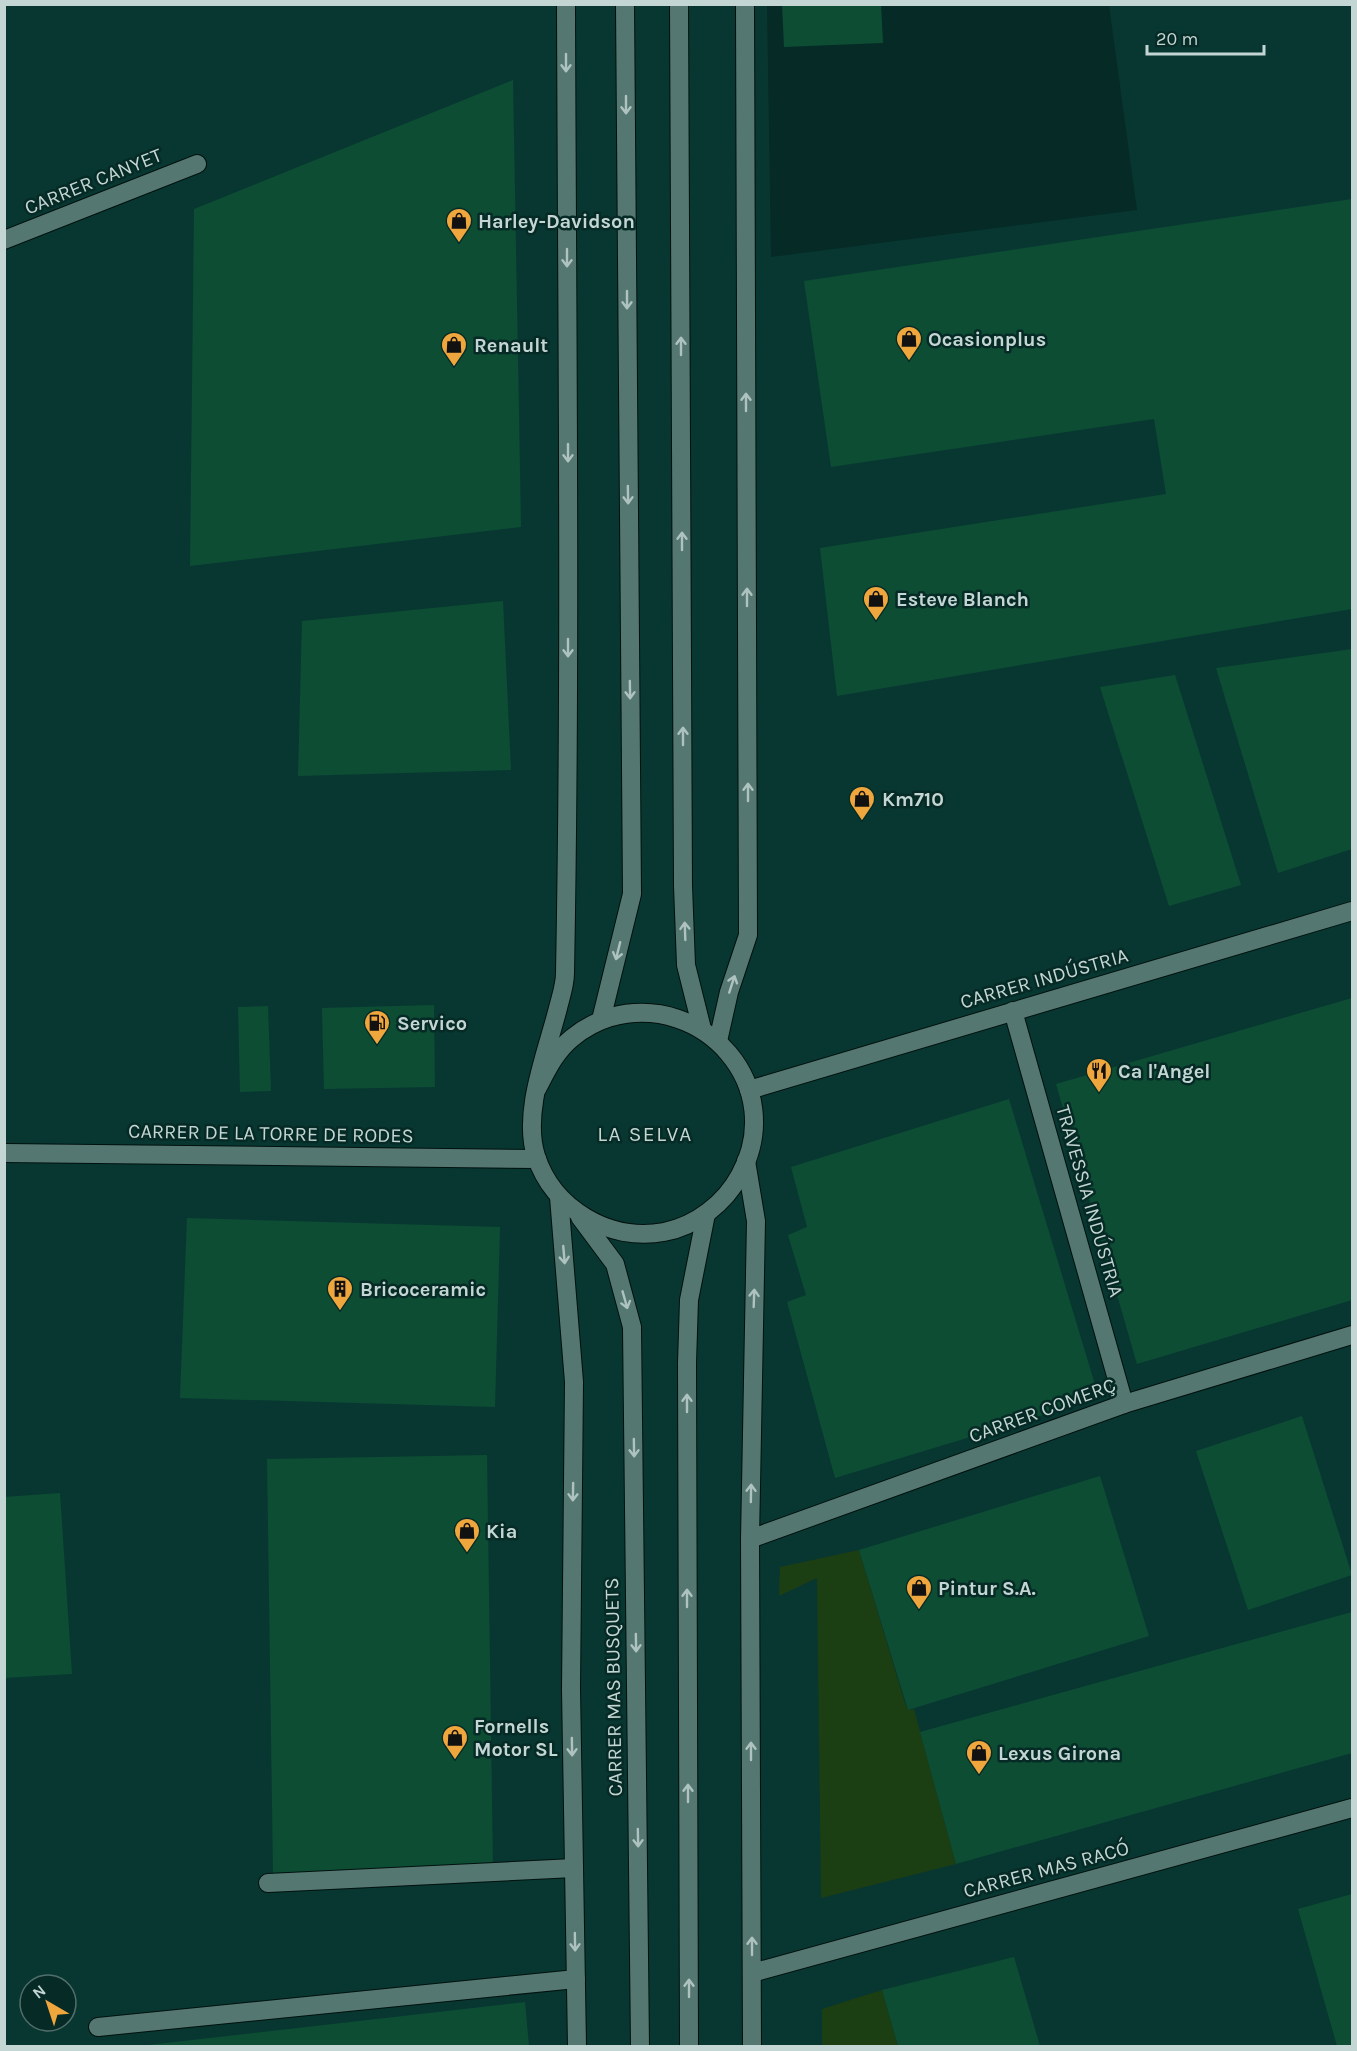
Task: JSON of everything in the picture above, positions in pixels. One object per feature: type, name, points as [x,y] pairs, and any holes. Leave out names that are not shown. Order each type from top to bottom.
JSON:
[{"type":"main road","points":[[537,1089],[551,1060],[573,1036],[601,1020],[627,1013],[653,1012],[679,1018],[702,1029],[718,1041],[741,1072],[749,1090],[752,1108],[752,1144],[740,1176],[719,1203],[706,1214],[664,1232],[642,1233],[597,1224],[578,1213],[560,1197],[546,1179],[537,1159],[531,1124],[537,1089],[565,981],[568,569],[566,4]]},
{"type":"main road","points":[[601,1020],[632,894],[625,4]]},
{"type":"main road","points":[[679,4],[683,886],[686,965],[702,1029]]},
{"type":"main road","points":[[718,1041],[729,992],[748,935],[745,4]]},
{"type":"main road","name":"CARRER CANYET","points":[[4,240],[197,164]]},
{"type":"main road","name":"CARRER INDÚSTRIA","points":[[749,1090],[1353,911]]},
{"type":"main road","name":"TRAVESSIA INDÚSTRIA","points":[[1013,1011],[1124,1404]]},
{"type":"main road","name":"CARRER DE LA TORRE DE RODES","points":[[4,1153],[537,1159]]},
{"type":"main road","points":[[746,1161],[756,1221],[750,1539],[752,2046]]},
{"type":"main road","points":[[560,1197],[574,1382],[571,1689],[577,2046]]},
{"type":"main road","name":"CARRER MAS BUSQUETS","points":[[578,1213],[615,1264],[632,1327],[640,2046]]},
{"type":"main road","points":[[689,2046],[687,1364],[689,1300],[706,1214]]},
{"type":"main road","name":"CARRER COMERÇ","points":[[750,1539],[1124,1404],[1353,1335]]},
{"type":"main road","name":"CARRER MAS RACÓ","points":[[752,1973],[1353,1808]]},
{"type":"main road","points":[[268,1882],[574,1868]]},
{"type":"main road","points":[[98,2028],[576,1980]]},
{"type":"shaded area","points":[[5,5],[767,5],[771,257],[1137,210],[1109,5],[1352,5],[1352,2046],[5,2046]]},
{"type":"green space","points":[[859,1550],[905,1703],[908,1710],[914,1709],[956,1864],[821,1898],[817,1578],[779,1596],[780,1567]]},
{"type":"green space","points":[[882,1990],[898,2046],[822,2046],[822,2009]]},
{"type":"building","points":[[782,4],[881,4],[883,43],[784,47]]},
{"type":"building","points":[[513,80],[521,527],[190,566],[194,209]]},
{"type":"building","points":[[1352,199],[1352,609],[837,696],[820,548],[1166,494],[1154,419],[831,467],[804,281]]},
{"type":"building","points":[[503,601],[511,770],[298,776],[302,621]]},
{"type":"building","points":[[1352,649],[1352,849],[1278,873],[1216,668]]},
{"type":"building","points":[[1175,675],[1241,885],[1169,906],[1100,687]]},
{"type":"building","points":[[1352,998],[1352,1300],[1137,1364],[1056,1084]]},
{"type":"building","points":[[434,1005],[435,1087],[324,1089],[322,1008]]},
{"type":"building","points":[[268,1006],[271,1091],[240,1092],[238,1007]]},
{"type":"building","points":[[1009,1099],[1099,1398],[835,1478],[787,1302],[806,1295],[788,1235],[807,1227],[791,1167]]},
{"type":"building","name":"Bricoceramic","points":[[187,1218],[500,1227],[495,1407],[180,1398]]},
{"type":"building","points":[[1302,1416],[1352,1575],[1248,1610],[1196,1451]]},
{"type":"building","points":[[487,1455],[493,1869],[273,1873],[267,1459]]},
{"type":"building","points":[[1100,1476],[1149,1636],[908,1710],[859,1550]]},
{"type":"building","points":[[60,1493],[72,1674],[4,1678],[4,1497]]},
{"type":"building","points":[[1352,1612],[1352,1753],[956,1864],[920,1732]]},
{"type":"building","points":[[1352,1894],[1352,2046],[1337,2046],[1298,1909]]},
{"type":"building","points":[[1014,1957],[1040,2046],[898,2046],[882,1990]]},
{"type":"building","points":[[525,2002],[529,2046],[148,2046],[148,2045]]},
{"type":"place","name":"Harley-Davidson","points":[[459,244]]},
{"type":"place","name":"Ocasionplus","points":[[909,362]]},
{"type":"place","name":"Renault","points":[[454,368]]},
{"type":"place","name":"Esteve Blanch","points":[[876,622]]},
{"type":"place","name":"Km710","points":[[862,822]]},
{"type":"place","name":"Servico","points":[[377,1046]]},
{"type":"place","name":"Ca l'Angel","points":[[1099,1094]]},
{"type":"place","name":"Bricoceramic","points":[[340,1312]]},
{"type":"place","name":"Kia","points":[[467,1554]]},
{"type":"place","name":"Pintur S.A.","points":[[919,1611]]},
{"type":"place","name":"Fornells Motor SL","points":[[455,1761]]},
{"type":"place","name":"Lexus Girona","points":[[979,1776]]},
{"type":"district","name":"LA SELVA","points":[[645,1134]]}]
